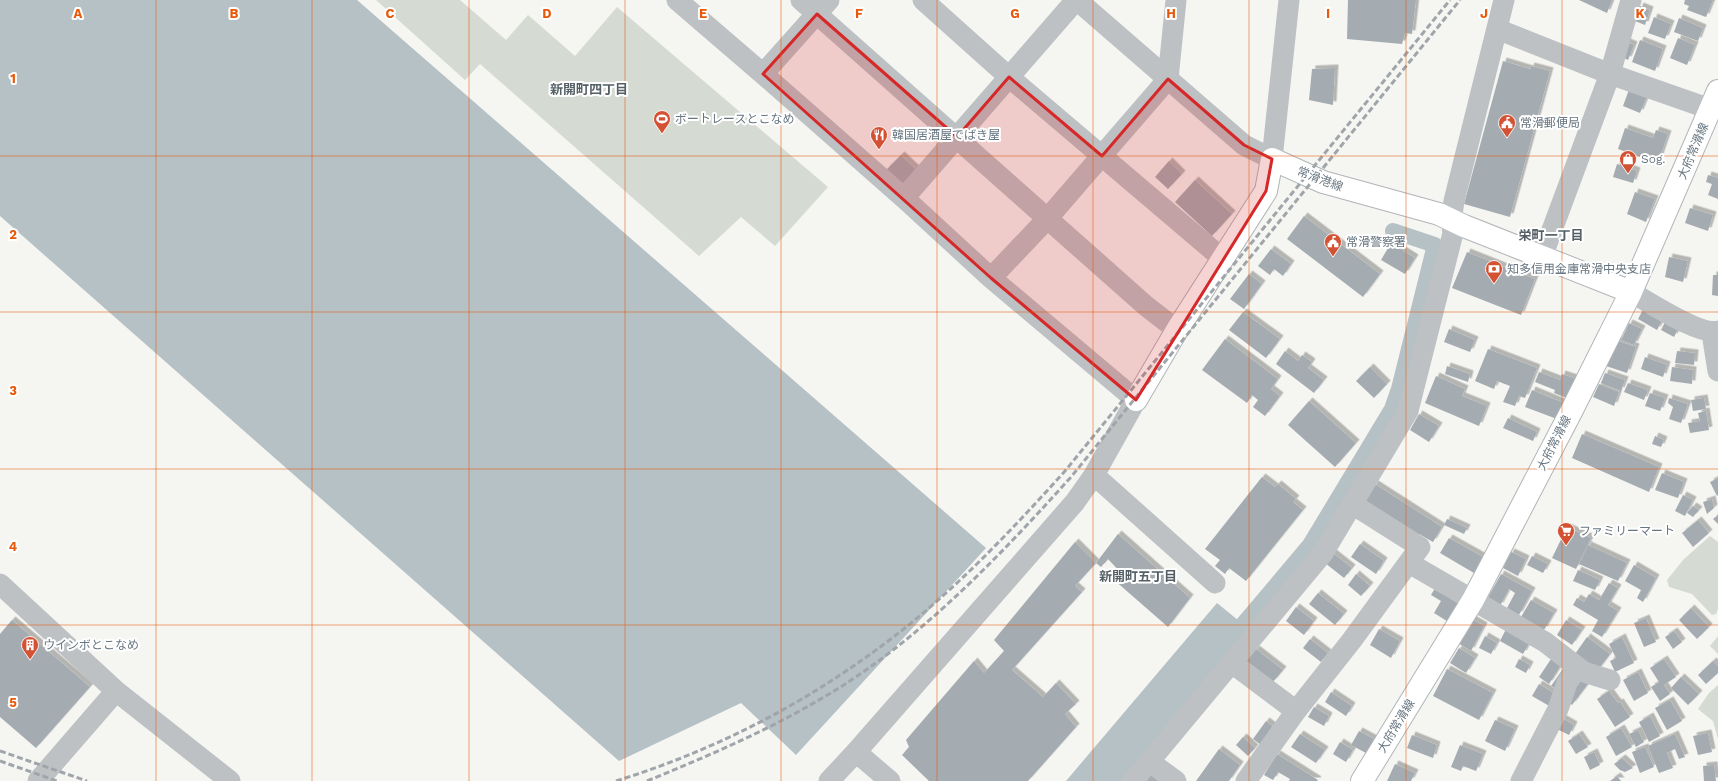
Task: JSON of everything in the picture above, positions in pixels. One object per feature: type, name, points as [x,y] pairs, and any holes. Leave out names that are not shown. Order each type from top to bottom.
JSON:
[{"type":"main road","name":"大府常滑線","points":[[1362,781],[1473,600],[1631,292],[1714,100]]},
{"type":"main road","name":"常滑港線","points":[[1272,159],[1323,182],[1439,214],[1631,292]]},
{"type":"main road","points":[[1136,400],[1177,330],[1266,191],[1272,159]]},
{"type":"street","points":[[677,0],[764,74],[904,198],[991,278],[1136,400],[1094,475],[1075,502],[829,781]]},
{"type":"street","points":[[801,0],[823,7],[957,137],[1146,306],[1177,330]]},
{"type":"street","points":[[923,0],[1222,260]]},
{"type":"street","points":[[904,198],[1076,0],[1244,145],[1272,159],[1288,0]]},
{"type":"street","points":[[991,278],[1047,219],[1168,80],[1176,0]]},
{"type":"street","points":[[1133,781],[1323,553],[1408,411],[1453,233],[1451,220],[1454,201],[1504,0]]},
{"type":"street","points":[[1542,257],[1610,74],[1630,1]]},
{"type":"street","points":[[764,74],[823,7]]},
{"type":"street","points":[[1497,29],[1610,74],[1714,100]]},
{"type":"street","points":[[1631,292],[1696,328],[1715,332],[1718,371]]},
{"type":"street","points":[[1094,475],[1215,583]]},
{"type":"street","points":[[1246,781],[1296,711],[1352,640],[1420,547],[1352,504]]},
{"type":"street","points":[[1409,563],[1545,642],[1577,668],[1584,672],[1610,680]]},
{"type":"street","points":[[0,584],[116,691],[228,780]]},
{"type":"street","points":[[1232,663],[1296,711]]},
{"type":"street","points":[[1521,781],[1558,709],[1567,683],[1577,668]]},
{"type":"street","points":[[38,781],[116,691]]},
{"type":"street","points":[[856,752],[890,781]]},
{"type":"street","points":[[1150,762],[1176,781]]},
{"type":"highlighted area","points":[[817,14],[957,137],[1009,77],[1102,156],[1168,79],[1244,145],[1272,159],[1266,191],[1136,400],[991,278],[763,74]]},
{"type":"shaded area","points":[[0,0],[357,0],[986,548],[796,755],[741,703],[619,761],[0,216]]},
{"type":"shaded area","name":"ボートレースとこなめ","points":[[376,0],[460,0],[506,40],[528,15],[575,56],[617,7],[828,187],[775,246],[741,217],[699,256],[480,64],[465,80]]},
{"type":"shaded area","points":[[1710,536],[1718,542],[1718,609],[1716,614],[1712,615],[1692,594],[1669,587],[1667,580],[1684,559]]},
{"type":"shaded area","points":[[1217,603],[1249,629],[1122,781],[1066,781]]},
{"type":"shaded area","points":[[1718,636],[1718,654],[1710,646]]},
{"type":"shaded area","points":[[1718,685],[1718,739],[1713,721],[1698,709],[1709,693]]},
{"type":"building","points":[[1348,0],[1416,0],[1412,34],[1405,33],[1402,44],[1347,39]]},
{"type":"building","points":[[1579,0],[1612,0],[1607,13]]},
{"type":"building","points":[[1685,0],[1713,0],[1706,17],[1687,10],[1689,6],[1684,4]]},
{"type":"building","points":[[1640,6],[1650,10],[1645,25],[1635,21]]},
{"type":"building","points":[[1654,17],[1671,24],[1665,39],[1648,33]]},
{"type":"building","points":[[1679,18],[1703,28],[1698,41],[1674,32]]},
{"type":"building","points":[[1678,38],[1695,45],[1687,65],[1670,58]]},
{"type":"building","points":[[1640,40],[1663,49],[1655,71],[1632,62]]},
{"type":"building","points":[[1625,41],[1634,45],[1628,60],[1619,56]]},
{"type":"building","points":[[1503,61],[1530,69],[1531,66],[1550,71],[1510,217],[1464,204]]},
{"type":"building","points":[[1335,68],[1333,105],[1309,100],[1312,69]]},
{"type":"building","points":[[1631,84],[1649,91],[1640,113],[1623,106]]},
{"type":"building","points":[[1625,128],[1653,138],[1656,130],[1668,134],[1658,163],[1618,149]]},
{"type":"building","points":[[901,155],[919,172],[904,187],[886,170]]},
{"type":"building","points":[[1169,161],[1182,174],[1168,189],[1155,177]]},
{"type":"building","points":[[1617,164],[1637,171],[1633,183],[1613,177]]},
{"type":"building","points":[[1708,175],[1718,178],[1718,199],[1708,195],[1712,184],[1706,182]]},
{"type":"building","points":[[1195,180],[1232,214],[1212,236],[1175,202]]},
{"type":"building","points":[[1635,192],[1655,199],[1646,222],[1627,214]]},
{"type":"building","points":[[1690,208],[1713,215],[1708,231],[1685,223]]},
{"type":"building","name":"常滑警察署","points":[[1304,216],[1380,274],[1363,297],[1287,239]]},
{"type":"building","points":[[1391,243],[1415,258],[1405,274],[1381,260]]},
{"type":"building","points":[[1271,249],[1291,264],[1283,276],[1274,269],[1270,275],[1258,266]]},
{"type":"building","name":"知多信用金庫常滑中央支店","points":[[1467,252],[1535,279],[1521,315],[1452,288]]},
{"type":"building","points":[[1669,257],[1688,261],[1683,282],[1665,277]]},
{"type":"building","points":[[1249,274],[1262,284],[1244,309],[1230,299]]},
{"type":"building","points":[[1713,275],[1718,275],[1718,296],[1712,295]]},
{"type":"building","points":[[1645,306],[1664,317],[1657,330],[1638,319]]},
{"type":"building","points":[[1243,312],[1280,339],[1266,358],[1229,330]]},
{"type":"building","points":[[1667,318],[1680,325],[1674,337],[1661,330]]},
{"type":"building","points":[[1629,323],[1642,329],[1634,345],[1621,340]]},
{"type":"building","points":[[1449,329],[1475,340],[1470,352],[1444,342]]},
{"type":"building","points":[[1225,339],[1278,379],[1271,389],[1280,396],[1265,416],[1253,407],[1258,400],[1252,395],[1247,403],[1202,370]]},
{"type":"building","points":[[1615,340],[1636,347],[1627,373],[1606,366]]},
{"type":"building","points":[[1488,349],[1537,368],[1525,398],[1519,396],[1515,406],[1503,402],[1510,386],[1497,381],[1494,389],[1475,381]]},
{"type":"building","points":[[1285,351],[1298,361],[1302,355],[1312,362],[1308,368],[1324,380],[1314,393],[1276,364]]},
{"type":"building","points":[[1677,351],[1695,353],[1694,365],[1675,363]]},
{"type":"building","points":[[1645,357],[1667,365],[1663,377],[1641,369]]},
{"type":"building","points":[[1447,366],[1470,374],[1468,382],[1445,374]]},
{"type":"building","points":[[1370,367],[1387,384],[1374,398],[1356,381]]},
{"type":"building","points":[[1672,367],[1693,370],[1692,384],[1670,381]]},
{"type":"building","points":[[1539,372],[1560,380],[1562,374],[1577,379],[1569,399],[1554,393],[1555,390],[1535,382]]},
{"type":"building","points":[[1605,373],[1625,380],[1621,391],[1601,383]]},
{"type":"building","points":[[1436,376],[1465,389],[1462,396],[1487,406],[1479,426],[1425,403]]},
{"type":"building","points":[[1628,383],[1648,390],[1644,400],[1624,392]]},
{"type":"building","points":[[1599,384],[1619,392],[1614,406],[1593,397]]},
{"type":"building","points":[[1532,390],[1564,403],[1557,419],[1525,407]]},
{"type":"building","points":[[1650,393],[1665,398],[1660,411],[1645,406]]},
{"type":"building","points":[[1669,398],[1688,404],[1681,423],[1669,419],[1673,407],[1668,403]]},
{"type":"building","points":[[1704,398],[1706,409],[1693,411],[1691,400]]},
{"type":"building","points":[[1309,401],[1356,443],[1335,467],[1288,425]]},
{"type":"building","points":[[1706,411],[1709,430],[1690,433],[1688,423],[1700,421],[1698,413]]},
{"type":"building","points":[[1419,414],[1439,426],[1429,442],[1410,430]]},
{"type":"building","points":[[1508,418],[1537,432],[1533,441],[1503,428]]},
{"type":"building","points":[[1582,434],[1659,467],[1649,492],[1572,458]]},
{"type":"building","points":[[1655,436],[1664,440],[1661,447],[1652,444]]},
{"type":"building","points":[[1662,473],[1684,482],[1678,498],[1655,490]]},
{"type":"building","points":[[1262,477],[1275,487],[1278,484],[1296,499],[1293,502],[1303,510],[1246,581],[1229,568],[1225,574],[1215,566],[1220,560],[1205,549]]},
{"type":"building","points":[[1718,478],[1718,495],[1717,496],[1710,482]]},
{"type":"building","points":[[1375,484],[1442,527],[1433,542],[1419,534],[1418,536],[1364,501]]},
{"type":"building","points":[[1683,495],[1693,500],[1685,516],[1675,511]]},
{"type":"building","points":[[1712,499],[1714,508],[1707,514],[1703,502]]},
{"type":"building","points":[[1693,506],[1699,510],[1693,517],[1687,513]]},
{"type":"building","points":[[1718,515],[1718,524],[1713,519]]},
{"type":"building","points":[[1447,519],[1467,528],[1464,534],[1444,525]]},
{"type":"building","points":[[1698,520],[1709,533],[1693,547],[1682,533]]},
{"type":"building","points":[[1567,527],[1591,538],[1576,569],[1552,558]]},
{"type":"building","points":[[1118,534],[1190,598],[1168,627],[1113,579],[1122,574],[1108,559],[1101,567],[1096,563]]},
{"type":"building","points":[[1449,538],[1483,557],[1474,573],[1440,553]]},
{"type":"building","points":[[1075,542],[1096,563],[1075,586],[1082,592],[1012,670],[1043,697],[1056,683],[1076,704],[1065,714],[1076,727],[1028,781],[929,781],[902,755],[909,747],[906,740],[974,661],[984,673],[1004,651],[994,640]]},
{"type":"building","points":[[1360,544],[1384,561],[1376,574],[1351,557]]},
{"type":"building","points":[[1588,545],[1627,563],[1618,581],[1579,564]]},
{"type":"building","points":[[1511,552],[1526,559],[1518,576],[1503,568]]},
{"type":"building","points":[[1333,553],[1352,568],[1344,578],[1325,563]]},
{"type":"building","points":[[1532,556],[1548,564],[1543,573],[1527,565]]},
{"type":"building","points":[[1634,565],[1656,578],[1643,602],[1637,598],[1641,590],[1625,581]]},
{"type":"building","points":[[1578,570],[1600,580],[1595,590],[1573,581]]},
{"type":"building","points":[[1356,574],[1370,586],[1361,596],[1348,585]]},
{"type":"building","points":[[1501,574],[1532,591],[1519,615],[1507,608],[1515,593],[1509,589],[1500,606],[1487,599]]},
{"type":"building","points":[[1438,583],[1462,597],[1450,623],[1434,613],[1441,601],[1431,595]]},
{"type":"building","points":[[1609,583],[1618,588],[1608,605],[1618,611],[1602,637],[1592,631],[1598,620],[1573,605],[1577,598],[1584,602],[1589,594],[1599,600]]},
{"type":"building","points":[[1318,593],[1344,614],[1335,625],[1309,604]]},
{"type":"building","points":[[1531,600],[1554,613],[1544,630],[1521,617]]},
{"type":"building","points":[[1296,607],[1314,621],[1304,635],[1286,621]]},
{"type":"building","points":[[1691,608],[1709,627],[1697,639],[1679,620]]},
{"type":"building","points":[[1646,618],[1656,642],[1644,647],[1634,623]]},
{"type":"building","points":[[1472,619],[1484,626],[1471,651],[1458,643]]},
{"type":"building","name":"ウインボとこなめ","points":[[12,620],[90,687],[36,748],[0,717],[0,634]]},
{"type":"building","points":[[1566,620],[1582,630],[1572,645],[1557,635]]},
{"type":"building","points":[[1507,627],[1531,640],[1523,654],[1500,641]]},
{"type":"building","points":[[1379,629],[1400,641],[1391,658],[1370,645]]},
{"type":"building","points":[[1674,631],[1682,642],[1673,649],[1665,637]]},
{"type":"building","points":[[1485,636],[1497,643],[1491,654],[1479,648]]},
{"type":"building","points":[[1587,637],[1610,654],[1598,670],[1575,654]]},
{"type":"building","points":[[1622,637],[1634,663],[1615,672],[1610,661],[1616,658],[1609,644]]},
{"type":"building","points":[[1310,639],[1328,653],[1321,662],[1303,648]]},
{"type":"building","points":[[1459,648],[1475,658],[1466,673],[1450,663]]},
{"type":"building","points":[[1256,649],[1283,670],[1273,682],[1246,661]]},
{"type":"building","points":[[1553,656],[1563,662],[1549,684],[1539,677]]},
{"type":"building","points":[[1519,659],[1530,665],[1526,673],[1515,667]]},
{"type":"building","points":[[1664,659],[1676,677],[1664,685],[1670,694],[1660,701],[1651,687],[1659,682],[1650,668]]},
{"type":"building","points":[[1713,661],[1718,666],[1718,673],[1706,684],[1698,675]]},
{"type":"building","points":[[1565,666],[1558,690],[1551,686]]},
{"type":"building","points":[[1447,669],[1493,693],[1479,720],[1433,696]]},
{"type":"building","points":[[1580,672],[1591,680],[1572,705],[1565,699]]},
{"type":"building","points":[[1638,672],[1648,693],[1634,701],[1623,680]]},
{"type":"building","points":[[1681,677],[1699,694],[1688,705],[1671,688]]},
{"type":"building","points":[[1539,684],[1557,695],[1551,707],[1532,696]]},
{"type":"building","points":[[1609,691],[1618,703],[1620,702],[1630,717],[1615,727],[1597,699]]},
{"type":"building","points":[[1331,692],[1352,706],[1346,716],[1325,702]]},
{"type":"building","points":[[1670,700],[1682,721],[1667,730],[1655,708]]},
{"type":"building","points":[[1314,707],[1329,716],[1324,726],[1308,717]]},
{"type":"building","points":[[1650,716],[1660,736],[1649,742],[1639,722]]},
{"type":"building","points":[[1560,717],[1574,725],[1569,735],[1555,728]]},
{"type":"building","points":[[1495,720],[1515,729],[1505,751],[1485,741]]},
{"type":"building","points":[[1266,721],[1274,727],[1261,745],[1253,739]]},
{"type":"building","points":[[1621,728],[1632,747],[1616,756],[1606,737]]},
{"type":"building","points":[[1638,730],[1644,742],[1636,747],[1629,734]]},
{"type":"building","points":[[1359,731],[1374,739],[1366,753],[1351,745]]},
{"type":"building","points":[[1708,733],[1712,752],[1698,755],[1693,736]]},
{"type":"building","points":[[1300,734],[1325,750],[1316,763],[1291,747]]},
{"type":"building","points":[[1579,734],[1588,747],[1576,754],[1568,741]]},
{"type":"building","points":[[1675,734],[1685,757],[1679,759],[1675,749],[1667,753],[1673,768],[1659,773],[1648,746]]},
{"type":"building","points":[[1412,735],[1437,745],[1433,758],[1407,748]]},
{"type":"building","points":[[1243,737],[1255,748],[1248,756],[1236,745]]},
{"type":"building","points":[[1340,742],[1353,750],[1346,762],[1333,754]]},
{"type":"building","points":[[1460,745],[1483,754],[1476,771],[1463,766],[1461,771],[1451,767]]},
{"type":"building","points":[[1645,747],[1654,767],[1640,773],[1632,752]]},
{"type":"building","points":[[1219,749],[1240,765],[1229,781],[1196,781]]},
{"type":"building","points":[[1594,752],[1600,765],[1590,770],[1584,757]]},
{"type":"building","points":[[1277,754],[1318,780],[1289,781],[1290,779],[1278,772],[1273,780],[1264,775]]},
{"type":"building","points":[[1622,758],[1633,768],[1625,772],[1620,770],[1614,764]]},
{"type":"building","points":[[1395,764],[1415,773],[1411,781],[1387,781]]},
{"type":"building","points":[[1714,765],[1716,781],[1704,781],[1703,766]]},
{"type":"building","points":[[1152,772],[1163,781],[1145,781]]},
{"type":"building","points":[[1617,776],[1621,781],[1610,781]]},
{"type":"waterway","points":[[1229,641],[1310,545],[1392,409],[1399,389],[1435,245],[1393,231]]},
{"type":"railway","points":[[616,781],[699,751],[777,713],[815,691],[887,642],[960,581],[1065,471],[1450,0]]},
{"type":"railway","points":[[647,781],[759,732],[824,697],[859,675],[892,651],[924,625],[986,568],[1071,477],[1460,0]]},
{"type":"railway","points":[[0,751],[87,781]]},
{"type":"railway","points":[[0,761],[57,781]]},
{"type":"place","name":"ボートレースとこなめ","points":[[662,134]]},
{"type":"place","name":"常滑郵便局","points":[[1507,138]]},
{"type":"place","name":"韓国居酒屋でばき屋","points":[[879,150]]},
{"type":"place","name":"Sog.","points":[[1628,174]]},
{"type":"place","name":"常滑警察署","points":[[1333,257]]},
{"type":"place","name":"知多信用金庫常滑中央支店","points":[[1494,284]]},
{"type":"place","name":"ファミリーマート","points":[[1566,546]]},
{"type":"place","name":"ウインボとこなめ","points":[[30,660]]},
{"type":"district","name":"新開町四丁目","points":[[589,89]]},
{"type":"district","name":"栄町一丁目","points":[[1551,235]]},
{"type":"district","name":"新開町五丁目","points":[[1138,576]]}]
